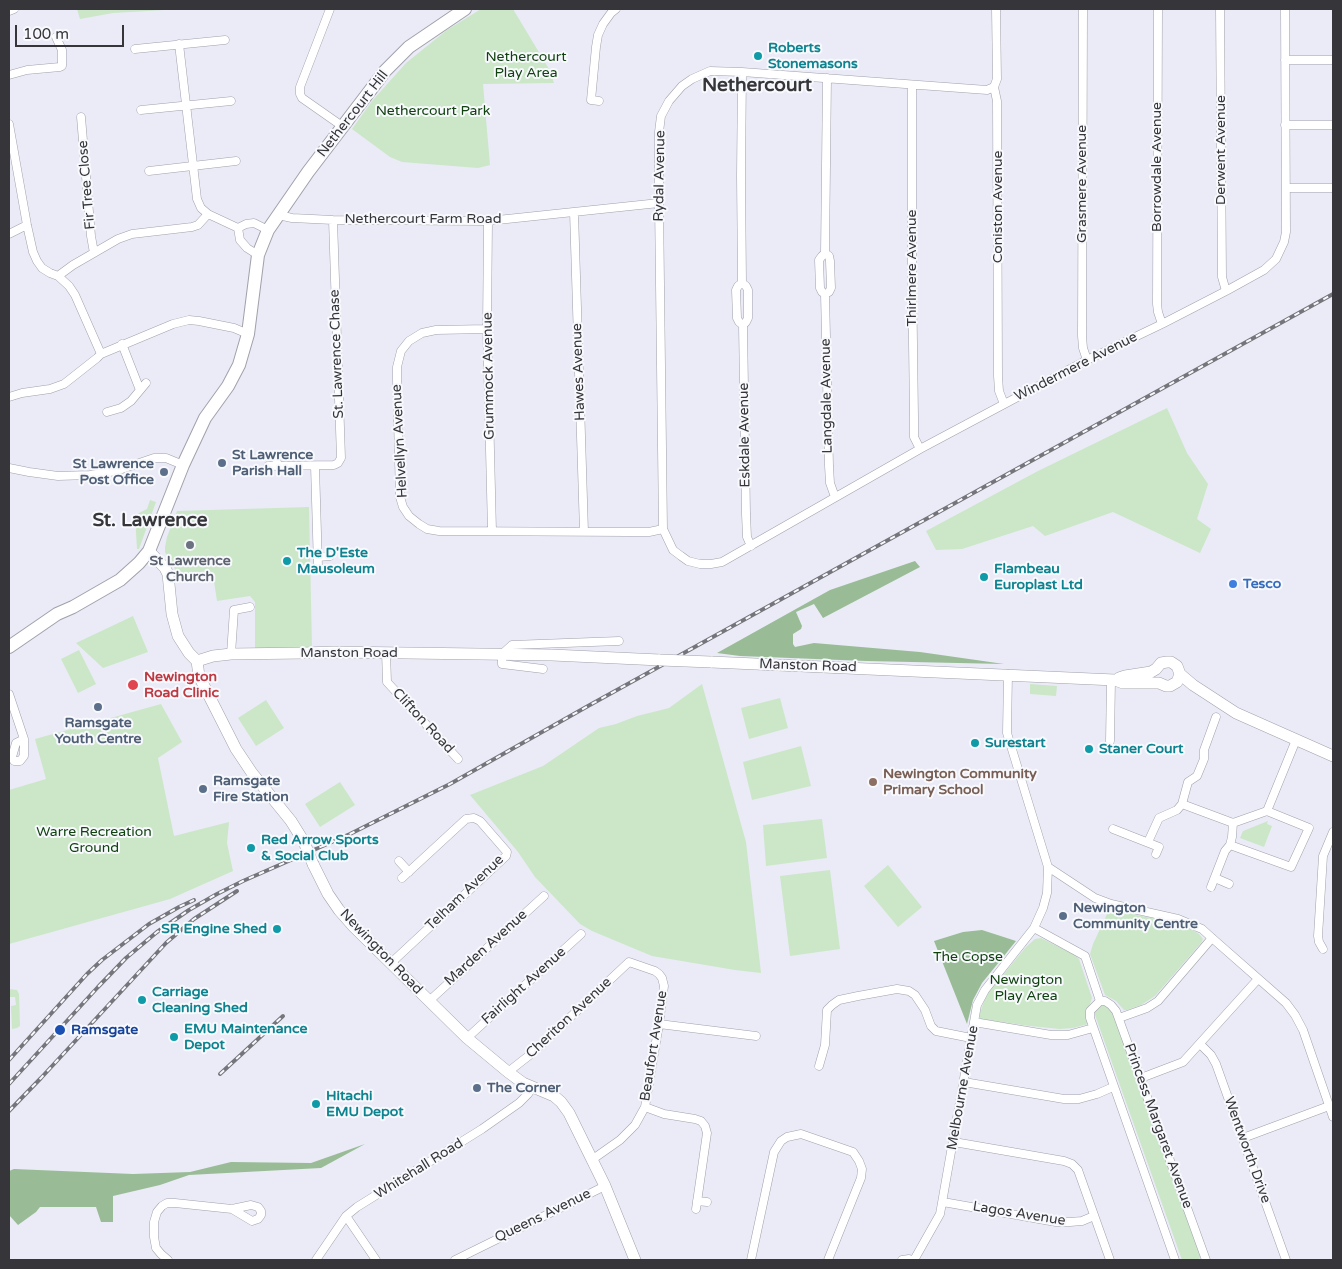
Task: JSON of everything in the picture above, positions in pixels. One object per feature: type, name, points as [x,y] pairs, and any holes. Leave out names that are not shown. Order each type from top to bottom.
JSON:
[{"type":"main road","name":"Nethercourt Hill","points":[[149,551],[205,418],[228,386],[239,365],[248,334],[258,255],[268,230],[342,126],[380,78],[408,47],[465,9]]},
{"type":"main road","points":[[9,647],[57,614],[120,580],[149,551]]},
{"type":"main road","name":"Newington Road","points":[[149,551],[165,568],[168,574],[172,614],[178,636],[189,653],[197,661],[199,676],[244,764],[291,821],[304,842],[328,894],[339,910],[368,942],[467,1038],[523,1083],[554,1096],[561,1102],[569,1113],[605,1186],[635,1260]]},
{"type":"main road","name":"Manston Road","points":[[197,661],[213,656],[231,654],[386,652],[502,654],[1008,674],[1113,680],[1123,683],[1159,683],[1166,686],[1174,684],[1219,710],[1236,713]]},
{"type":"main road","name":"Manston Road","points":[[1113,680],[1151,672],[1162,663],[1171,662],[1178,668],[1180,674],[1211,698],[1236,713],[1333,756]]},
{"type":"main road","points":[[1156,669],[1155,676],[1159,683]]},
{"type":"main road","points":[[1174,684],[1180,674]]},
{"type":"street","points":[[9,10],[14,9]]},
{"type":"street","points":[[330,9],[300,87],[300,94],[302,98],[342,126]]},
{"type":"street","points":[[599,101],[592,100],[596,47],[603,24],[616,9]]},
{"type":"street","name":"Coniston Avenue","points":[[996,9],[997,79],[994,87],[997,101],[999,391],[1004,404]]},
{"type":"street","name":"Grasmere Avenue","points":[[1083,9],[1082,336],[1087,360]]},
{"type":"street","name":"Borrowdale Avenue","points":[[1158,9],[1157,304],[1162,324]]},
{"type":"street","name":"Derwent Avenue","points":[[1220,9],[1221,268],[1226,292]]},
{"type":"street","name":"Windermere Avenue","points":[[663,529],[673,550],[688,561],[700,564],[722,562],[920,449],[1087,360],[1226,292],[1264,270],[1276,259],[1284,242],[1286,232],[1285,9]]},
{"type":"street","points":[[9,74],[27,70],[62,70],[62,50],[56,38]]},
{"type":"street","points":[[135,49],[225,40]]},
{"type":"street","points":[[179,44],[197,200],[201,208],[208,214],[238,228]]},
{"type":"street","points":[[1285,60],[1333,60]]},
{"type":"street","name":"Rydal Avenue","points":[[663,529],[659,132],[661,116],[669,101],[687,82],[710,71],[987,90],[994,87]]},
{"type":"street","name":"Eskdale Avenue","points":[[742,72],[742,283],[748,290],[748,318],[742,325]]},
{"type":"street","name":"Langdale Avenue","points":[[827,78],[825,254],[819,260],[820,288],[825,294],[830,483],[835,497]]},
{"type":"street","name":"Thirlmere Avenue","points":[[912,85],[914,437],[920,449]]},
{"type":"street","points":[[141,110],[231,100]]},
{"type":"street","name":"Fir Tree Close","points":[[81,118],[94,253]]},
{"type":"street","points":[[9,124],[12,159],[33,252],[42,268],[58,276],[75,294],[101,354]]},
{"type":"street","points":[[1285,125],[1333,125]]},
{"type":"street","points":[[149,171],[236,161]]},
{"type":"street","points":[[1286,188],[1333,188]]},
{"type":"street","name":"Nethercourt Farm Road","points":[[278,215],[292,218],[333,220],[488,221],[659,203]]},
{"type":"street","name":"Hawes Avenue","points":[[574,212],[584,532]]},
{"type":"street","points":[[58,276],[118,239],[132,234],[192,227],[208,214]]},
{"type":"street","name":"St. Lawrence Chase","points":[[268,466],[334,465],[341,458],[333,220]]},
{"type":"street","name":"Grummock Avenue","points":[[488,221],[492,531]]},
{"type":"street","points":[[238,228],[254,223],[268,230]]},
{"type":"street","points":[[9,234],[27,225]]},
{"type":"street","points":[[238,228],[240,240],[247,248],[258,255]]},
{"type":"street","name":"Eskdale Avenue","points":[[742,283],[736,290],[737,318],[742,325],[746,514],[747,537],[751,546]]},
{"type":"street","points":[[9,397],[50,389],[64,384],[101,354],[173,324],[189,320],[199,321],[234,328],[248,334]]},
{"type":"street","name":"Helvellyn Avenue","points":[[488,329],[422,332],[409,341],[401,351],[396,380],[400,497],[403,507],[410,516],[427,529],[439,530],[649,532],[663,529]]},
{"type":"street","points":[[122,344],[140,390]]},
{"type":"street","points":[[107,412],[121,408],[131,401],[146,382]]},
{"type":"street","points":[[276,455],[277,465]]},
{"type":"street","points":[[9,468],[58,476],[116,471],[154,458],[166,458],[184,465]]},
{"type":"street","points":[[315,466],[318,567]]},
{"type":"street","points":[[318,557],[330,556]]},
{"type":"street","points":[[231,654],[234,610],[250,607]]},
{"type":"street","name":"Manston Road","points":[[502,654],[512,644],[619,641]]},
{"type":"street","name":"Clifton Road","points":[[386,652],[388,682],[458,759]]},
{"type":"street","points":[[502,654],[502,664],[544,669]]},
{"type":"street","points":[[1008,674],[1007,733],[1048,867],[1047,893],[1044,908],[1034,928],[1085,956],[1100,1001]]},
{"type":"street","points":[[1110,741],[1113,680]]},
{"type":"street","points":[[9,694],[24,739]]},
{"type":"street","points":[[1148,842],[1159,818],[1177,810],[1182,804],[1188,782],[1197,776],[1204,759],[1204,750],[1216,717]]},
{"type":"street","points":[[1267,811],[1296,740]]},
{"type":"street","points":[[1182,804],[1233,824],[1267,811],[1309,828],[1291,867],[1230,845]]},
{"type":"street","name":"Telham Avenue","points":[[391,963],[506,856],[507,852],[480,821],[474,818],[466,819],[402,878]]},
{"type":"street","points":[[1211,887],[1225,851],[1230,845],[1233,824]]},
{"type":"street","points":[[1113,828],[1159,847],[1156,854]]},
{"type":"street","points":[[1323,949],[1318,936],[1323,856],[1333,832]]},
{"type":"street","points":[[398,861],[409,872]]},
{"type":"street","points":[[1048,867],[1095,898],[1111,904],[1178,919],[1202,929],[1286,1003],[1295,1015],[1303,1030],[1333,1116]]},
{"type":"street","points":[[1215,878],[1229,884]]},
{"type":"street","name":"Marden Avenue","points":[[429,1001],[544,896]]},
{"type":"street","name":"Melbourne Avenue","points":[[902,1260],[913,1260],[940,1214],[977,1005],[985,990],[1034,928]]},
{"type":"street","name":"Fairlight Avenue","points":[[467,1038],[581,934]]},
{"type":"street","points":[[1119,1018],[1148,1008],[1158,1000],[1212,938]]},
{"type":"street","name":"Beaufort Avenue","points":[[592,1160],[620,1140],[636,1124],[645,1108],[664,986],[662,978],[655,971],[629,962]]},
{"type":"street","name":"Cheriton Avenue","points":[[508,1072],[531,1054],[629,962]]},
{"type":"street","points":[[1140,1078],[1183,1062],[1258,979]]},
{"type":"street","points":[[819,1066],[825,1045],[827,1010],[832,1005],[839,1000],[897,989],[906,990],[915,995],[936,1031],[971,1038]]},
{"type":"street","name":"Princess Margaret Avenue","points":[[1175,1260],[1090,1018],[1090,1011],[1100,1001],[1105,1001],[1111,1005],[1119,1018],[1206,1260]]},
{"type":"street","points":[[974,1022],[1051,1035],[1068,1035],[1093,1028]]},
{"type":"street","points":[[659,1024],[756,1036]]},
{"type":"street","name":"Wentworth Drive","points":[[1200,1044],[1211,1055],[1216,1064],[1286,1260]]},
{"type":"street","points":[[964,1082],[1064,1100],[1079,1099],[1113,1087]]},
{"type":"street","name":"Whitehall Road","points":[[316,1260],[346,1216],[357,1207],[482,1129],[518,1103],[532,1088]]},
{"type":"street","points":[[1243,1138],[1330,1106]]},
{"type":"street","points":[[645,1108],[664,1114],[695,1118],[705,1126],[707,1133],[698,1161],[696,1205],[707,1202]]},
{"type":"street","points":[[751,1260],[774,1152],[781,1141],[787,1136],[801,1134],[853,1152],[862,1169],[861,1178],[828,1260]]},
{"type":"street","points":[[954,1142],[1072,1164],[1078,1170],[1110,1260]]},
{"type":"street","name":"Queens Avenue","points":[[455,1260],[605,1186]]},
{"type":"street","name":"Lagos Avenue","points":[[943,1202],[1056,1222],[1082,1221],[1094,1216]]},
{"type":"street","points":[[168,1260],[156,1248],[154,1238],[154,1222],[157,1212],[162,1206],[167,1203],[175,1203],[232,1209]]},
{"type":"street","points":[[346,1216],[376,1260]]},
{"type":"green space","points":[[77,9],[182,9],[113,13],[80,19]]},
{"type":"green space","name":"Nethercourt Park","points":[[481,9],[513,9],[549,69],[554,83],[483,84],[490,165],[478,168],[402,162],[390,157],[352,129],[372,101],[406,63],[447,30]]},
{"type":"green space","points":[[1167,408],[1187,453],[1208,484],[1197,519],[1211,529],[1200,553],[1113,512],[1045,536],[1033,526],[962,549],[936,550],[926,531],[1038,471]]},
{"type":"green space","points":[[150,500],[156,502],[139,549],[137,549],[135,515],[147,509]]},
{"type":"green space","points":[[309,507],[312,648],[255,649],[255,602],[250,596],[217,601],[213,575],[176,581],[175,569],[165,552],[165,547],[177,511]]},
{"type":"green space","points":[[915,561],[920,567],[823,618],[814,604],[796,612],[802,626],[801,629],[793,634],[793,644],[795,647],[814,643],[920,652],[1004,664],[866,661],[740,656],[717,653],[830,590]]},
{"type":"green space","points":[[133,616],[148,652],[103,668],[76,643]]},
{"type":"green space","points":[[79,650],[96,684],[78,693],[61,659]]},
{"type":"green space","points":[[702,684],[746,842],[761,973],[652,956],[592,931],[580,924],[535,877],[518,852],[470,795],[543,766],[599,728],[669,708]]},
{"type":"green space","points":[[1030,684],[1057,686],[1056,696],[1030,694]]},
{"type":"green space","points":[[780,698],[788,728],[749,739],[741,708]]},
{"type":"green space","points":[[266,700],[284,728],[256,746],[238,718]]},
{"type":"green space","name":"Warre Recreation Ground","points":[[161,704],[182,742],[158,758],[174,836],[229,822],[227,843],[233,871],[170,899],[9,944],[9,790],[46,779],[35,739]]},
{"type":"green space","points":[[801,746],[811,786],[752,800],[743,762]]},
{"type":"green space","points":[[340,782],[355,805],[320,827],[305,804]]},
{"type":"green space","points":[[822,819],[827,858],[766,866],[763,825]]},
{"type":"green space","points":[[1268,821],[1267,824],[1272,826],[1264,847],[1240,838],[1243,831]]},
{"type":"green space","points":[[888,865],[922,907],[898,927],[864,886]]},
{"type":"green space","points":[[830,870],[840,949],[790,956],[780,876]]},
{"type":"green space","points":[[1114,910],[1184,925],[1199,934],[1203,939],[1155,996],[1141,1005],[1127,1010],[1124,1010],[1116,1001],[1105,995],[1090,954],[1107,914]]},
{"type":"green space","name":"The Copse","points":[[982,930],[1016,941],[982,983],[973,1000],[967,1024],[934,941],[963,932]]},
{"type":"green space","name":"Newington Play Area","points":[[1041,938],[1075,955],[1079,959],[1092,998],[1088,1010],[1088,1024],[1060,1029],[981,1019],[979,1016],[988,993],[1026,947],[1035,939]]},
{"type":"green space","points":[[9,989],[17,990],[19,994],[20,1026],[12,1029],[11,1006],[16,1005],[15,997],[9,997]]},
{"type":"green space","points":[[1105,1004],[1112,1008],[1201,1256],[1199,1259],[1182,1260],[1095,1015],[1095,1011]]},
{"type":"green space","points":[[365,1144],[321,1168],[189,1175],[160,1185],[113,1196],[113,1222],[101,1222],[96,1207],[40,1207],[18,1225],[9,1215],[9,1171],[14,1169],[133,1174],[190,1172],[231,1162],[311,1163]]},
{"type":"railway","points":[[9,1084],[126,958],[157,932],[189,910],[243,881],[350,834],[450,784],[1333,294]]},
{"type":"railway","points":[[9,1111],[166,943],[194,919],[237,891]]},
{"type":"railway","points":[[9,1060],[102,960],[149,924],[194,900]]},
{"type":"railway","points":[[220,1074],[283,1016]]},
{"type":"place","name":"Roberts Stonemasons","points":[[758,56]]},
{"type":"place","name":"St Lawrence Parish Hall","points":[[222,463]]},
{"type":"place","name":"St Lawrence Post Office","points":[[164,472]]},
{"type":"place","name":"St Lawrence Church","points":[[190,545]]},
{"type":"place","name":"The D'Este Mausoleum","points":[[287,561]]},
{"type":"place","name":"Flambeau Europlast Ltd","points":[[984,577]]},
{"type":"place","name":"Tesco","points":[[1233,584]]},
{"type":"place","name":"Newington Road Clinic","points":[[133,685]]},
{"type":"place","name":"Ramsgate Youth Centre","points":[[98,707]]},
{"type":"place","name":"Surestart","points":[[975,743]]},
{"type":"place","name":"Staner Court","points":[[1089,749]]},
{"type":"place","name":"Newington Community Primary School","points":[[873,782]]},
{"type":"place","name":"Ramsgate Fire Station","points":[[203,789]]},
{"type":"place","name":"Red Arrow Sports & Social Club","points":[[251,848]]},
{"type":"place","name":"Newington Community Centre","points":[[1063,916]]},
{"type":"place","name":"SR Engine Shed","points":[[277,929]]},
{"type":"place","name":"Carriage Cleaning Shed","points":[[142,1000]]},
{"type":"place","name":"Ramsgate","points":[[60,1030]]},
{"type":"place","name":"EMU Maintenance Depot","points":[[174,1037]]},
{"type":"place","name":"The Corner","points":[[477,1088]]},
{"type":"place","name":"Hitachi EMU Depot","points":[[316,1104]]},
{"type":"district","name":"Nethercourt","points":[[757,86]]},
{"type":"district","name":"St. Lawrence","points":[[150,521]]},
{"type":"park label","name":"Nethercourt Play Area","points":[[526,66]]}]
